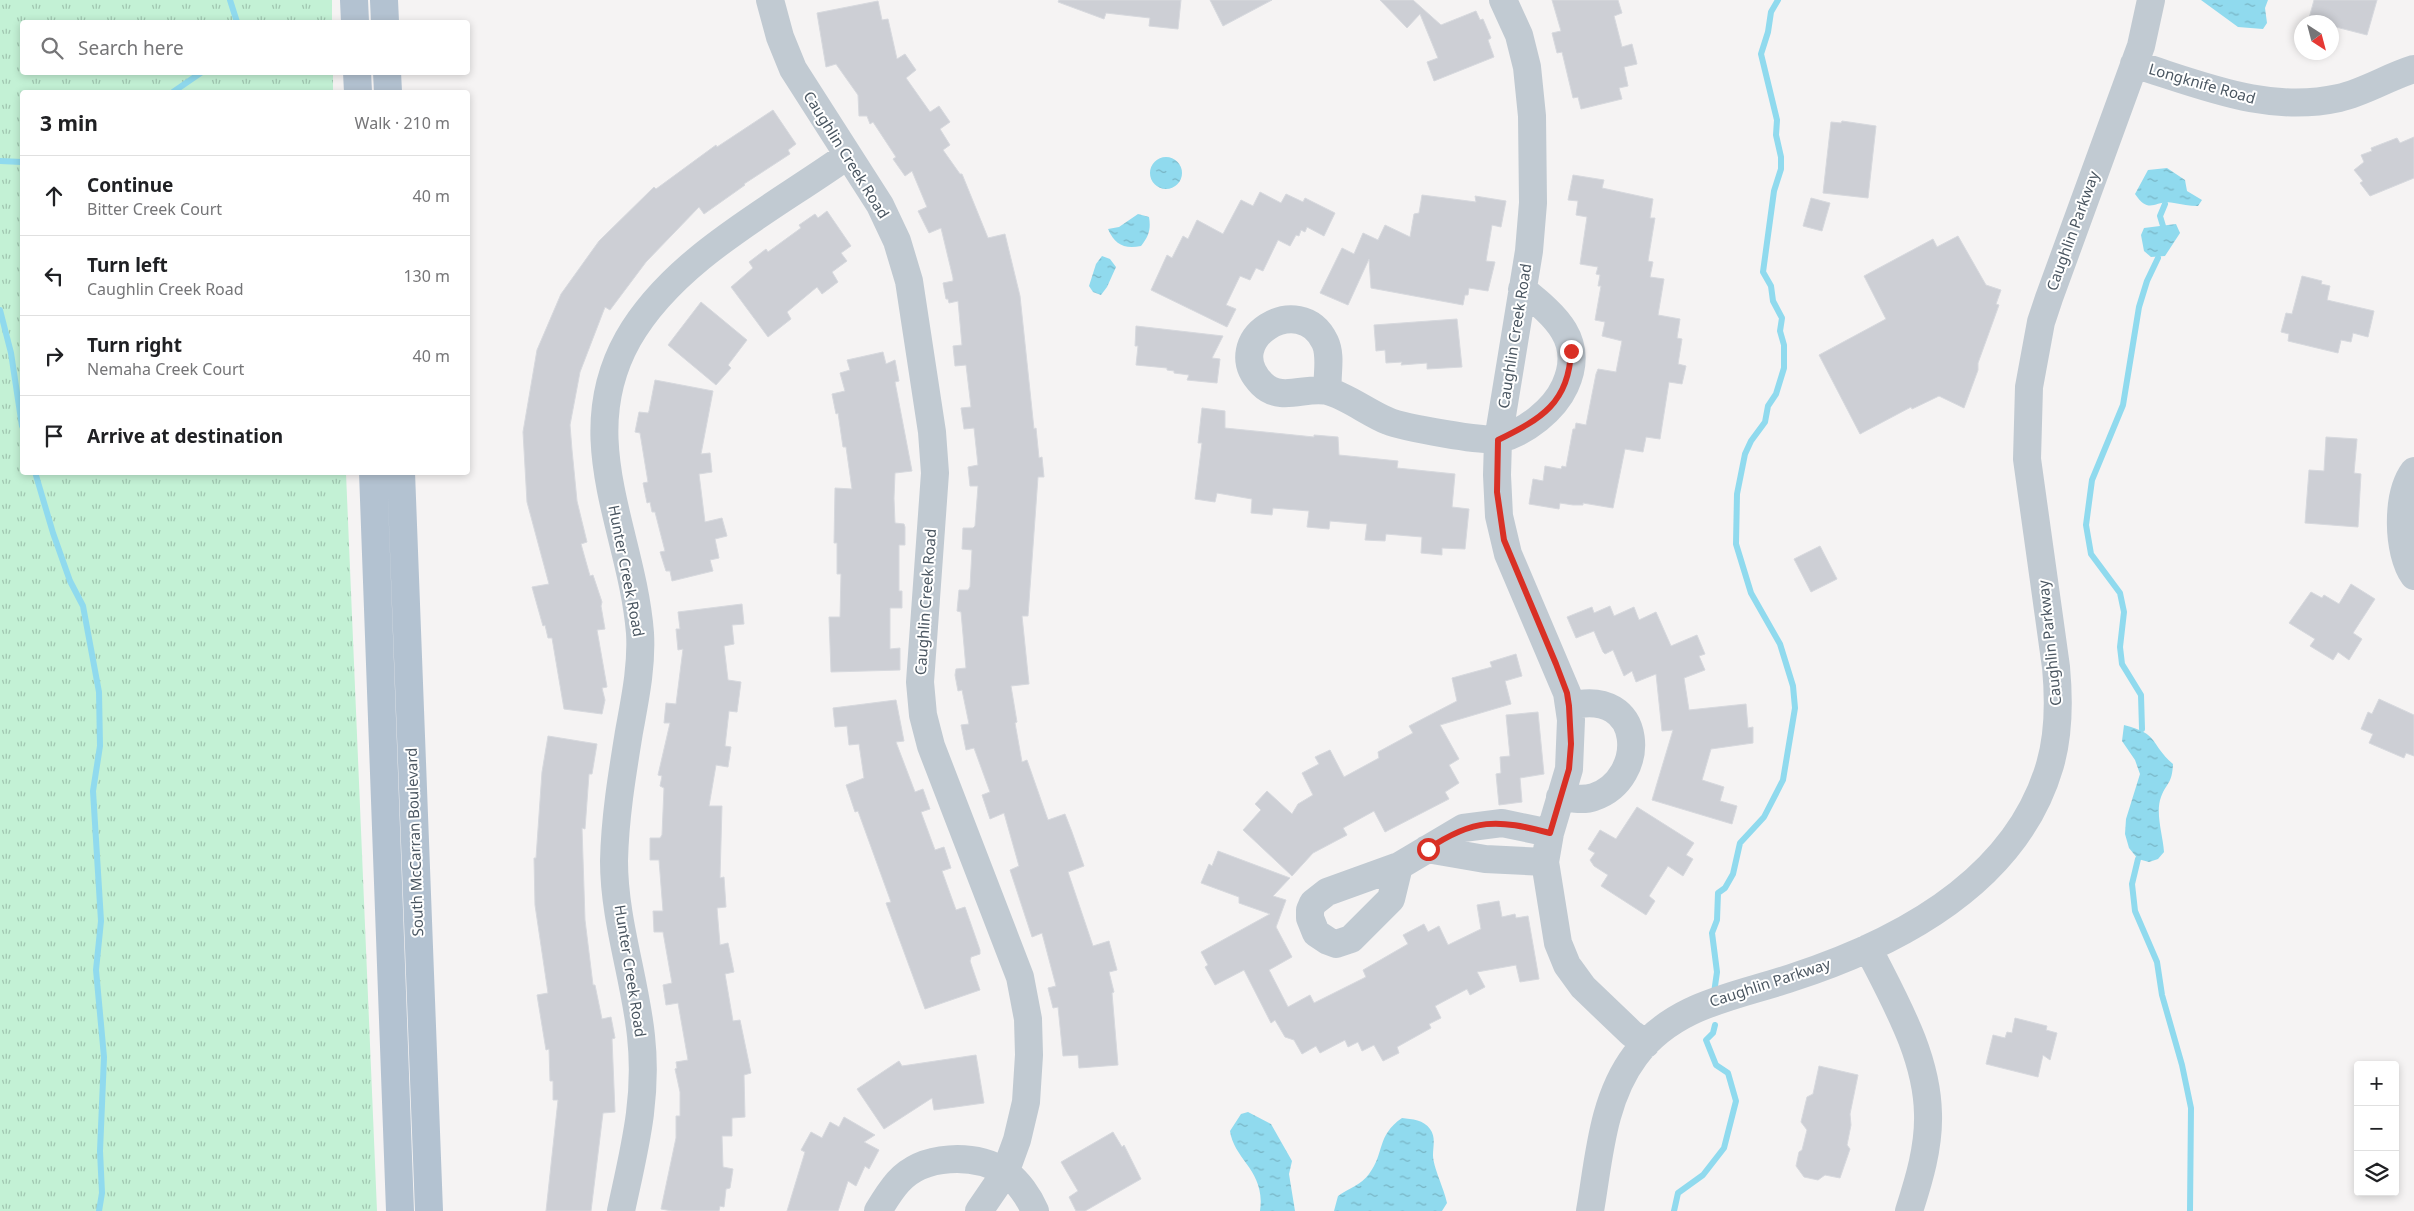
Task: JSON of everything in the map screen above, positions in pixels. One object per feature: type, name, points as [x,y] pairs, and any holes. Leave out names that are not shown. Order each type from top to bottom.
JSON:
[{"type":"main road","points":[[354,0],[355,20]]},
{"type":"main road","points":[[384,0],[385,20]]},
{"type":"main road","points":[[357,75],[358,90]]},
{"type":"main road","points":[[387,75],[388,90]]},
{"type":"main road","name":"South McCarran Boulevard","points":[[373,475],[400,1211]]},
{"type":"main road","name":"South McCarran Boulevard","points":[[401,475],[429,1211]]},
{"type":"street","name":"Caughlin Creek Road","points":[[770,0],[780,37],[793,69],[880,205],[897,241],[909,282],[932,432],[935,473],[920,674],[923,715],[931,746],[1020,977],[1028,1018],[1029,1055],[1026,1102],[1017,1140],[1005,1172],[979,1211]]},
{"type":"street","name":"Caughlin Creek Road","points":[[1503,0],[1519,35],[1527,67],[1532,116],[1533,203],[1529,251],[1498,440],[1497,492],[1504,540],[1556,664],[1567,693],[1569,706],[1570,757],[1567,779],[1550,833],[1545,862],[1558,943],[1568,965],[1583,987],[1631,1033],[1646,1044]]},
{"type":"street","name":"Caughlin Parkway","points":[[1590,1211],[1612,1101],[1625,1072],[1646,1044],[1695,1008],[1711,1001],[1817,970],[1868,948],[1948,903],[1997,862],[2029,816],[2050,764],[2057,722],[2058,684],[2027,459],[2029,387],[2041,322],[2048,298],[2134,64],[2146,28],[2151,0]]},
{"type":"street","name":"Longknife Road","points":[[2134,64],[2233,96],[2264,102],[2288,103],[2340,98],[2414,70]]},
{"type":"street","name":"Hunter Creek Road","points":[[621,1211],[641,1118],[644,1078],[641,1035],[620,909],[615,855],[616,817],[621,776],[641,664],[640,630],[634,594],[606,473],[603,441],[606,405],[614,373],[628,340],[672,282],[712,248],[848,156]]},
{"type":"street","points":[[1328,391],[1387,421],[1404,427],[1498,440],[1526,426],[1543,415],[1557,401],[1566,384],[1571,365],[1571,351],[1567,335],[1560,322],[1522,289]]},
{"type":"street","points":[[2414,471],[2405,491],[2401,511],[2405,555],[2414,576]]},
{"type":"street","points":[[1560,797],[1582,800],[1604,792],[1621,776],[1628,762],[1632,747],[1630,728],[1610,708],[1592,702],[1569,706]]},
{"type":"street","points":[[1399,866],[1463,828],[1492,823],[1525,826],[1550,833]]},
{"type":"street","points":[[1428,849],[1486,859],[1545,862]]},
{"type":"street","points":[[1868,948],[1917,1054],[1926,1092],[1928,1133],[1909,1211]]},
{"type":"street","points":[[878,1211],[898,1182],[915,1169],[938,1161],[960,1159],[983,1163],[1005,1172],[1018,1184],[1035,1211]]},
{"type":"green space","points":[[0,0],[332,0],[332,20],[20,20],[20,75],[333,75],[333,90],[20,90],[20,475],[346,475],[377,1211],[0,1211]]},
{"type":"water","points":[[2201,0],[2268,0],[2265,8],[2267,23],[2263,29],[2238,27]]},
{"type":"water","points":[[1166,157],[1172,158],[1177,162],[1181,167],[1181,179],[1177,184],[1172,188],[1166,189],[1160,188],[1155,184],[1151,179],[1150,173],[1151,167],[1155,162],[1160,158]]},
{"type":"water","points":[[2167,168],[2185,180],[2187,191],[2202,200],[2198,206],[2167,202],[2149,205],[2140,201],[2135,194],[2148,170]]},
{"type":"water","points":[[1138,214],[1149,217],[1150,225],[1146,239],[1141,246],[1130,247],[1121,245],[1114,239],[1108,229],[1119,227]]},
{"type":"water","points":[[2176,224],[2180,233],[2165,256],[2151,257],[2144,251],[2141,235],[2144,228]]},
{"type":"water","points":[[1102,256],[1110,259],[1116,267],[1107,287],[1101,295],[1093,292],[1089,286],[1096,264]]},
{"type":"water","points":[[2124,725],[2135,728],[2149,736],[2165,757],[2173,764],[2170,779],[2159,803],[2164,852],[2158,859],[2149,862],[2138,859],[2129,848],[2125,834],[2126,819],[2140,774],[2135,760],[2122,741]]},
{"type":"water","points":[[1248,1112],[1271,1124],[1292,1161],[1289,1174],[1295,1211],[1260,1211],[1261,1197],[1258,1186],[1254,1176],[1237,1150],[1230,1131],[1241,1114]]},
{"type":"water","points":[[1402,1118],[1421,1122],[1432,1132],[1434,1138],[1433,1160],[1447,1203],[1442,1211],[1334,1211],[1338,1196],[1359,1184],[1369,1174],[1388,1131]]},
{"type":"building","points":[[1059,0],[1181,0],[1178,29],[1149,26],[1150,18],[1106,13],[1104,19],[1058,2]]},
{"type":"building","points":[[1210,0],[1272,0],[1223,26]]},
{"type":"building","points":[[1380,0],[1413,0],[1441,25],[1476,11],[1480,20],[1483,19],[1491,38],[1488,40],[1494,57],[1434,81],[1427,62],[1438,58],[1420,14],[1407,28]]},
{"type":"building","points":[[1552,0],[1618,0],[1622,13],[1614,16],[1622,47],[1632,44],[1637,64],[1624,67],[1628,86],[1619,88],[1622,99],[1581,109],[1578,97],[1573,98],[1562,52],[1557,53],[1552,33],[1561,31]]},
{"type":"building","points":[[2314,0],[2377,0],[2367,35],[2339,28],[2339,15],[2310,15]]},
{"type":"building","points":[[878,1],[882,20],[888,19],[897,59],[905,54],[916,70],[906,78],[930,112],[939,106],[950,122],[940,129],[950,145],[943,150],[960,174],[962,174],[988,238],[1005,234],[1020,296],[1034,429],[1036,428],[1039,458],[1042,457],[1044,477],[1038,477],[1028,616],[1022,616],[1029,684],[1011,686],[1017,722],[1015,723],[1022,762],[1027,760],[1048,820],[1065,814],[1084,866],[1068,872],[1093,946],[1109,941],[1117,970],[1109,972],[1114,992],[1112,993],[1118,1065],[1079,1068],[1078,1055],[1063,1056],[1058,1007],[1053,1008],[1048,988],[1056,986],[1042,933],[1032,937],[1010,870],[1019,866],[1004,813],[990,819],[982,795],[990,792],[974,748],[966,750],[961,725],[969,724],[962,690],[958,691],[955,675],[956,669],[966,668],[961,612],[957,611],[959,590],[968,590],[970,587],[972,550],[962,549],[963,528],[973,528],[975,526],[978,486],[970,486],[968,467],[978,465],[974,428],[964,429],[961,408],[971,407],[966,365],[955,366],[953,346],[962,345],[958,301],[949,303],[948,299],[946,299],[943,283],[953,281],[953,278],[941,228],[929,233],[918,211],[927,207],[912,171],[905,176],[893,159],[896,157],[873,122],[870,124],[867,116],[859,116],[858,95],[836,64],[826,67],[817,13]]},
{"type":"building","points":[[773,110],[796,144],[788,150],[790,154],[744,184],[704,214],[699,207],[646,262],[610,310],[605,307],[580,372],[570,425],[572,450],[577,501],[587,542],[581,544],[590,576],[593,575],[602,602],[605,629],[597,630],[607,687],[602,688],[605,700],[602,714],[564,709],[552,638],[548,638],[545,625],[543,626],[532,587],[549,584],[527,502],[523,432],[537,350],[561,294],[599,241],[654,187],[656,189],[716,145],[717,147]]},
{"type":"building","points":[[1842,121],[1876,126],[1868,198],[1823,193],[1831,122],[1841,123]]},
{"type":"building","points":[[2414,137],[2414,178],[2370,196],[2360,183],[2363,181],[2354,170],[2364,162],[2361,155],[2372,151],[2371,148],[2397,138],[2400,143]]},
{"type":"building","points":[[1573,175],[1604,180],[1602,188],[1653,199],[1650,218],[1655,218],[1648,261],[1653,262],[1650,277],[1664,279],[1658,315],[1680,319],[1677,338],[1682,339],[1678,364],[1686,366],[1682,384],[1669,382],[1660,439],[1646,437],[1643,452],[1625,449],[1613,508],[1583,503],[1583,505],[1573,505],[1560,503],[1559,509],[1529,504],[1533,479],[1543,481],[1545,466],[1561,469],[1562,466],[1566,467],[1573,429],[1575,429],[1576,423],[1586,425],[1598,369],[1616,372],[1622,341],[1602,336],[1605,322],[1595,320],[1601,286],[1598,286],[1600,275],[1596,274],[1598,267],[1580,264],[1587,217],[1576,215],[1578,201],[1568,200]]},
{"type":"building","points":[[1260,192],[1281,203],[1286,194],[1303,202],[1305,198],[1335,213],[1324,236],[1307,227],[1305,232],[1301,230],[1299,236],[1296,235],[1290,246],[1278,240],[1263,271],[1256,268],[1250,280],[1240,276],[1226,305],[1236,309],[1227,327],[1151,290],[1167,255],[1172,258],[1183,236],[1188,239],[1197,220],[1223,234],[1241,200],[1253,206]]},
{"type":"building","points":[[1422,195],[1476,202],[1475,196],[1506,201],[1501,227],[1492,225],[1486,261],[1495,262],[1488,291],[1469,288],[1463,305],[1371,288],[1369,259],[1348,305],[1320,293],[1342,248],[1354,254],[1363,233],[1378,240],[1385,225],[1410,237],[1414,214],[1419,213]]},
{"type":"building","points":[[1811,198],[1830,203],[1822,231],[1803,226]]},
{"type":"building","points":[[827,211],[851,246],[841,253],[847,261],[832,272],[838,282],[822,294],[817,287],[787,312],[791,319],[768,337],[731,287],[753,268],[749,262],[766,249],[768,252],[801,228],[799,225],[815,214],[818,218]]},
{"type":"building","points":[[1958,236],[1986,285],[2001,290],[1996,304],[1999,305],[1964,408],[1939,396],[1912,409],[1911,407],[1860,434],[1819,355],[1886,319],[1864,276],[1933,239],[1937,247]]},
{"type":"building","points":[[2302,276],[2322,281],[2321,284],[2330,286],[2327,300],[2374,311],[2368,337],[2353,333],[2351,342],[2341,340],[2338,353],[2288,341],[2289,334],[2281,332],[2286,313],[2292,314]]},
{"type":"building","points":[[701,302],[747,340],[728,365],[731,368],[716,385],[668,345]]},
{"type":"building","points":[[1457,319],[1462,367],[1427,369],[1427,363],[1401,365],[1402,362],[1386,363],[1385,350],[1376,351],[1374,325]]},
{"type":"building","points":[[1136,326],[1223,336],[1212,358],[1220,359],[1217,383],[1187,380],[1189,375],[1174,373],[1174,371],[1167,370],[1167,368],[1136,365],[1138,346],[1135,346]]},
{"type":"building","points":[[883,352],[886,364],[895,360],[899,381],[895,382],[912,471],[895,473],[895,523],[904,524],[905,545],[899,545],[899,591],[902,591],[902,608],[890,608],[890,649],[900,648],[900,670],[831,672],[829,617],[840,617],[841,574],[837,574],[837,543],[834,543],[835,488],[852,489],[846,447],[843,447],[838,413],[836,414],[832,394],[845,391],[840,373],[850,370],[847,360]]},
{"type":"building","points":[[655,380],[713,391],[701,454],[710,453],[712,472],[699,474],[705,522],[722,518],[727,536],[715,539],[719,558],[710,560],[713,571],[672,581],[670,571],[666,571],[660,552],[665,551],[655,512],[652,512],[650,502],[647,503],[643,483],[648,482],[640,433],[635,432],[639,412],[648,413],[649,411]]},
{"type":"building","points":[[1202,408],[1225,411],[1225,428],[1314,437],[1314,435],[1338,437],[1339,455],[1398,461],[1397,468],[1455,474],[1452,507],[1469,509],[1465,549],[1442,548],[1442,555],[1421,553],[1422,537],[1386,534],[1385,541],[1365,540],[1367,524],[1330,521],[1329,529],[1307,527],[1309,511],[1273,508],[1272,515],[1251,513],[1252,499],[1217,493],[1215,502],[1195,499],[1202,443],[1198,443]]},
{"type":"building","points":[[2326,437],[2357,439],[2354,473],[2361,474],[2358,527],[2305,523],[2309,470],[2324,471]]},
{"type":"building","points":[[1820,546],[1837,579],[1811,592],[1794,559]]},
{"type":"building","points":[[2351,584],[2375,599],[2353,633],[2362,639],[2349,660],[2338,652],[2333,660],[2310,646],[2315,639],[2289,623],[2311,592],[2322,598],[2324,595],[2339,604]]},
{"type":"building","points":[[742,604],[744,624],[732,625],[734,644],[724,646],[728,680],[741,682],[737,712],[729,711],[725,746],[731,747],[728,767],[716,765],[709,806],[722,806],[720,878],[724,877],[726,907],[717,908],[720,945],[728,943],[734,972],[725,974],[733,1021],[740,1020],[751,1073],[744,1075],[745,1117],[732,1118],[732,1136],[722,1136],[723,1167],[733,1169],[730,1188],[726,1189],[724,1207],[720,1206],[719,1211],[672,1211],[661,1209],[676,1138],[676,1116],[680,1116],[680,1092],[675,1069],[677,1068],[676,1062],[688,1060],[678,1003],[666,1005],[663,985],[672,983],[663,932],[654,932],[653,911],[663,911],[659,860],[650,860],[650,838],[660,838],[662,835],[664,788],[660,786],[662,776],[658,775],[670,723],[664,723],[666,703],[676,704],[683,649],[678,650],[676,629],[680,629],[678,612]]},
{"type":"building","points":[[1610,606],[1614,616],[1634,607],[1639,620],[1656,612],[1671,646],[1697,635],[1705,654],[1699,656],[1705,670],[1684,678],[1689,710],[1746,704],[1748,728],[1753,727],[1753,743],[1711,749],[1702,780],[1724,787],[1720,801],[1737,806],[1732,824],[1652,800],[1673,730],[1662,731],[1656,674],[1636,682],[1632,671],[1624,676],[1613,650],[1605,654],[1603,652],[1594,631],[1576,638],[1567,617],[1592,607],[1594,613]]},
{"type":"building","points":[[1516,654],[1522,676],[1505,681],[1511,704],[1440,725],[1459,759],[1449,765],[1459,783],[1445,792],[1449,799],[1385,832],[1374,811],[1343,828],[1347,835],[1313,853],[1292,876],[1243,830],[1261,810],[1255,804],[1267,791],[1292,814],[1298,804],[1313,795],[1302,773],[1319,764],[1315,757],[1330,750],[1344,777],[1379,758],[1378,752],[1413,733],[1409,726],[1457,701],[1452,678],[1492,667],[1490,662]]},
{"type":"building","points":[[2379,699],[2414,715],[2414,756],[2406,753],[2404,758],[2369,743],[2373,734],[2361,729],[2368,712],[2372,714]]},
{"type":"building","points":[[896,700],[904,741],[896,742],[915,792],[923,789],[930,809],[921,812],[935,850],[944,847],[951,868],[942,871],[956,910],[965,907],[980,950],[980,954],[971,957],[970,961],[980,990],[925,1009],[886,903],[891,902],[858,811],[855,812],[846,785],[864,778],[859,744],[849,745],[847,726],[835,727],[833,708]]},
{"type":"building","points":[[1538,712],[1544,774],[1520,778],[1522,802],[1499,805],[1496,774],[1501,773],[1500,757],[1510,756],[1506,715]]},
{"type":"building","points":[[548,736],[597,744],[592,774],[589,774],[585,829],[582,828],[585,920],[593,985],[595,985],[602,1019],[611,1017],[615,1038],[612,1039],[615,1112],[603,1113],[591,1211],[546,1211],[558,1100],[553,1100],[553,1081],[550,1081],[549,1049],[546,1050],[537,995],[548,993],[535,905],[534,858],[536,858],[542,772]]},
{"type":"building","points":[[1637,807],[1694,843],[1686,855],[1693,859],[1683,876],[1668,866],[1649,896],[1655,901],[1646,915],[1601,886],[1608,875],[1594,866],[1590,860],[1595,853],[1588,849],[1600,830],[1616,839]]},
{"type":"building","points":[[1218,851],[1290,878],[1273,896],[1286,900],[1276,927],[1292,957],[1269,970],[1288,1007],[1310,995],[1314,1003],[1366,977],[1363,970],[1408,944],[1403,935],[1424,924],[1428,932],[1439,926],[1448,945],[1481,929],[1477,905],[1499,901],[1502,917],[1515,914],[1516,918],[1528,916],[1539,979],[1520,982],[1516,965],[1477,972],[1485,987],[1470,995],[1467,989],[1435,1006],[1441,1018],[1429,1024],[1431,1028],[1397,1047],[1399,1053],[1383,1061],[1374,1045],[1362,1051],[1358,1042],[1348,1047],[1345,1040],[1320,1053],[1316,1046],[1302,1054],[1294,1040],[1285,1037],[1275,1020],[1271,1023],[1244,970],[1215,985],[1205,967],[1208,965],[1201,952],[1270,914],[1239,903],[1239,897],[1201,883],[1209,864],[1212,866]]},
{"type":"building","points":[[2015,1018],[2047,1026],[2046,1030],[2057,1033],[2050,1060],[2043,1055],[2038,1077],[1986,1064],[1993,1035],[2005,1038],[2007,1032],[2012,1033]]},
{"type":"building","points":[[976,1055],[984,1103],[934,1110],[932,1098],[884,1129],[857,1089],[899,1061],[902,1066]]},
{"type":"building","points":[[1819,1066],[1858,1075],[1850,1114],[1851,1125],[1847,1145],[1850,1149],[1840,1178],[1825,1175],[1818,1180],[1804,1177],[1796,1166],[1807,1130],[1801,1122],[1807,1097],[1813,1094]]},
{"type":"building","points":[[844,1117],[875,1135],[864,1142],[879,1150],[869,1169],[865,1166],[856,1186],[848,1181],[838,1211],[787,1211],[805,1152],[801,1150],[811,1132],[822,1138],[830,1122],[839,1127]]},
{"type":"building","points":[[1113,1132],[1122,1147],[1124,1145],[1141,1179],[1085,1211],[1076,1211],[1069,1197],[1078,1191],[1061,1162]]},
{"type":"waterway","points":[[230,0],[236,20]]},
{"type":"waterway","points":[[1714,993],[1717,972],[1712,933],[1717,920],[1718,893],[1725,888],[1733,874],[1740,843],[1764,817],[1783,780],[1795,708],[1793,686],[1780,644],[1751,593],[1736,544],[1737,494],[1745,454],[1751,441],[1765,422],[1768,406],[1776,394],[1784,368],[1784,345],[1780,331],[1782,318],[1773,301],[1771,286],[1763,272],[1774,191],[1781,169],[1781,157],[1776,135],[1777,120],[1761,54],[1768,32],[1771,12],[1778,0]]},
{"type":"waterway","points":[[176,90],[198,75]]},
{"type":"waterway","points":[[0,161],[20,162]]},
{"type":"waterway","points":[[2163,226],[2160,216],[2165,204]]},
{"type":"waterway","points":[[2142,729],[2141,695],[2122,664],[2120,647],[2124,612],[2120,593],[2091,554],[2086,525],[2092,480],[2123,405],[2139,307],[2147,281],[2158,258]]},
{"type":"waterway","points":[[0,310],[11,353],[20,413]]},
{"type":"waterway","points":[[36,475],[70,581],[83,606],[99,692],[100,746],[93,791],[101,921],[96,970],[104,1057],[100,1151],[102,1193],[99,1211]]},
{"type":"waterway","points":[[2138,859],[2132,884],[2135,911],[2157,962],[2162,995],[2182,1065],[2191,1108],[2190,1211]]},
{"type":"waterway","points":[[1674,1211],[1678,1193],[1703,1175],[1724,1148],[1736,1101],[1728,1073],[1716,1065],[1706,1040],[1713,1033],[1715,1025]]},
{"type":"route","points":[[1428,849],[1445,837],[1463,828],[1492,823],[1525,826],[1550,833],[1567,779],[1571,744],[1567,693],[1508,554],[1500,525],[1497,459],[1498,440],[1543,415],[1557,401],[1566,384],[1571,365],[1571,351]]}]
